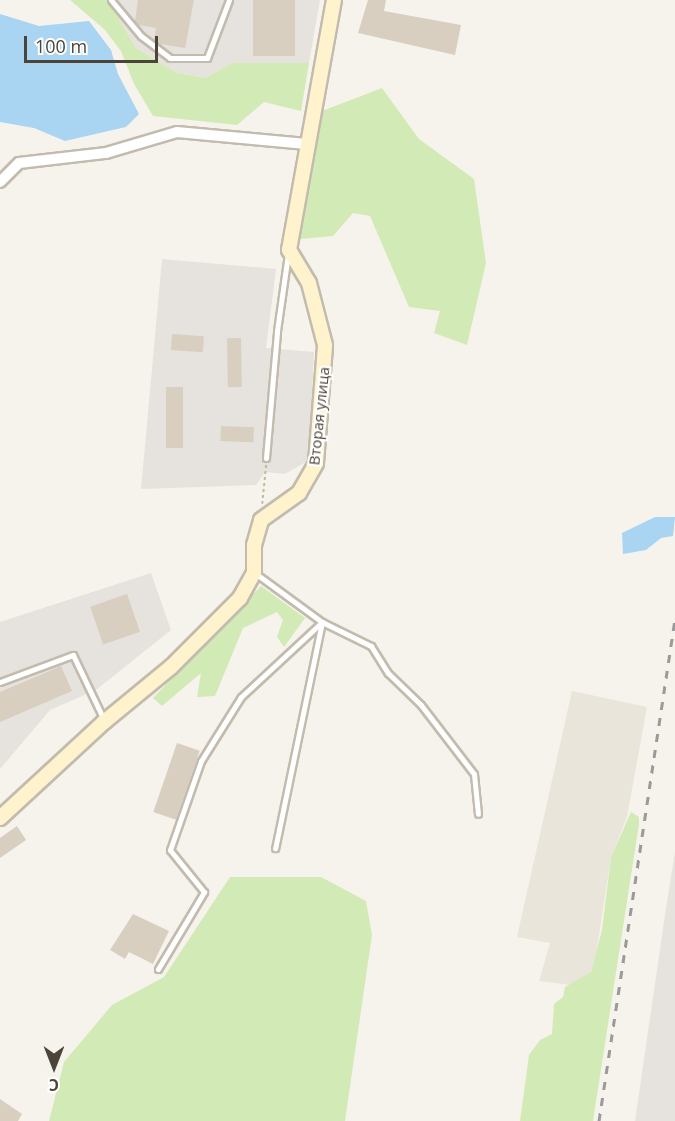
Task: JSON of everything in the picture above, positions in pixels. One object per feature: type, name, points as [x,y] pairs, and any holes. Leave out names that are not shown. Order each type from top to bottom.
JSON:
[{"type":"street","points":[[289,250],[306,144],[334,0]]},
{"type":"street","points":[[0,182],[19,163],[106,153],[177,132],[306,144]]},
{"type":"street","name":"Вторая улица","points":[[261,520],[299,493],[310,478],[316,463],[321,422],[325,345],[309,283],[289,250]]},
{"type":"street","points":[[0,818],[104,722],[171,668],[240,598],[254,573],[254,545],[261,520]]},
{"type":"lane","points":[[111,0],[141,36],[170,58],[207,58],[229,0]]},
{"type":"lane","points":[[266,458],[277,331],[289,250]]},
{"type":"lane","points":[[254,573],[322,622],[371,646],[388,673],[421,705],[474,774],[478,814]]},
{"type":"lane","points":[[275,848],[322,622]]},
{"type":"lane","points":[[158,969],[204,892],[170,850],[201,761],[241,697],[322,622]]},
{"type":"lane","points":[[0,682],[73,655],[104,722]]},
{"type":"path","points":[[261,520],[265,471]]},
{"type":"shaded area","points":[[108,0],[320,0],[309,63],[232,63],[205,78],[177,73],[136,48]]},
{"type":"shaded area","points":[[162,259],[276,269],[266,348],[314,352],[309,460],[285,474],[265,472],[256,485],[141,489]]},
{"type":"shaded area","points":[[151,573],[171,630],[96,690],[50,710],[0,769],[0,622]]},
{"type":"shaded area","points":[[572,691],[647,707],[627,817],[611,857],[596,955],[591,972],[571,985],[539,981],[550,943],[517,937]]},
{"type":"shaded area","points":[[675,852],[675,1121],[635,1121],[666,908]]},
{"type":"green space","points":[[70,0],[108,0],[136,48],[177,73],[205,78],[232,63],[309,63],[301,111],[264,102],[237,125],[153,116],[134,84],[121,51],[104,29]]},
{"type":"green space","points":[[382,88],[419,139],[474,179],[486,263],[467,345],[434,333],[440,311],[409,307],[370,216],[353,213],[333,236],[301,239],[297,223],[317,113]]},
{"type":"green space","points":[[261,586],[305,618],[284,647],[277,637],[283,620],[277,612],[243,628],[215,696],[197,697],[201,673],[162,706],[153,698]]},
{"type":"green space","points":[[631,812],[639,817],[639,824],[593,1121],[520,1121],[529,1055],[540,1040],[552,1034],[554,1004],[563,997],[565,987],[591,972],[602,930],[611,857]]},
{"type":"green space","points":[[230,877],[321,877],[366,901],[372,935],[345,1121],[49,1121],[64,1062],[112,1005],[164,977]]},
{"type":"water","points":[[0,14],[39,26],[89,21],[111,50],[118,74],[139,114],[126,127],[65,141],[34,128],[0,122]]},
{"type":"water","points":[[655,517],[675,517],[673,536],[661,538],[646,550],[623,554],[622,533]]},
{"type":"building","points":[[138,0],[194,0],[185,48],[160,44],[154,40],[156,28],[138,25],[135,21]]},
{"type":"building","points":[[253,0],[295,0],[295,56],[253,56]]},
{"type":"building","points":[[368,0],[386,0],[384,11],[461,25],[455,55],[358,33]]},
{"type":"building","points":[[172,334],[204,336],[203,352],[171,350]]},
{"type":"building","points":[[227,338],[241,338],[242,387],[228,387]]},
{"type":"building","points":[[166,387],[183,387],[183,448],[166,448]]},
{"type":"building","points":[[221,426],[254,427],[253,442],[220,441]]},
{"type":"building","points":[[127,594],[140,632],[103,645],[90,607]]},
{"type":"building","points":[[61,666],[72,691],[0,722],[0,692]]},
{"type":"building","points":[[177,743],[200,751],[176,820],[153,812]]},
{"type":"building","points":[[17,826],[26,840],[0,858],[0,838]]},
{"type":"building","points":[[133,914],[169,931],[153,964],[129,952],[125,959],[110,950]]},
{"type":"building","points":[[0,1099],[22,1114],[18,1121],[0,1121]]},
{"type":"railway","points":[[599,1121],[675,619]]}]
